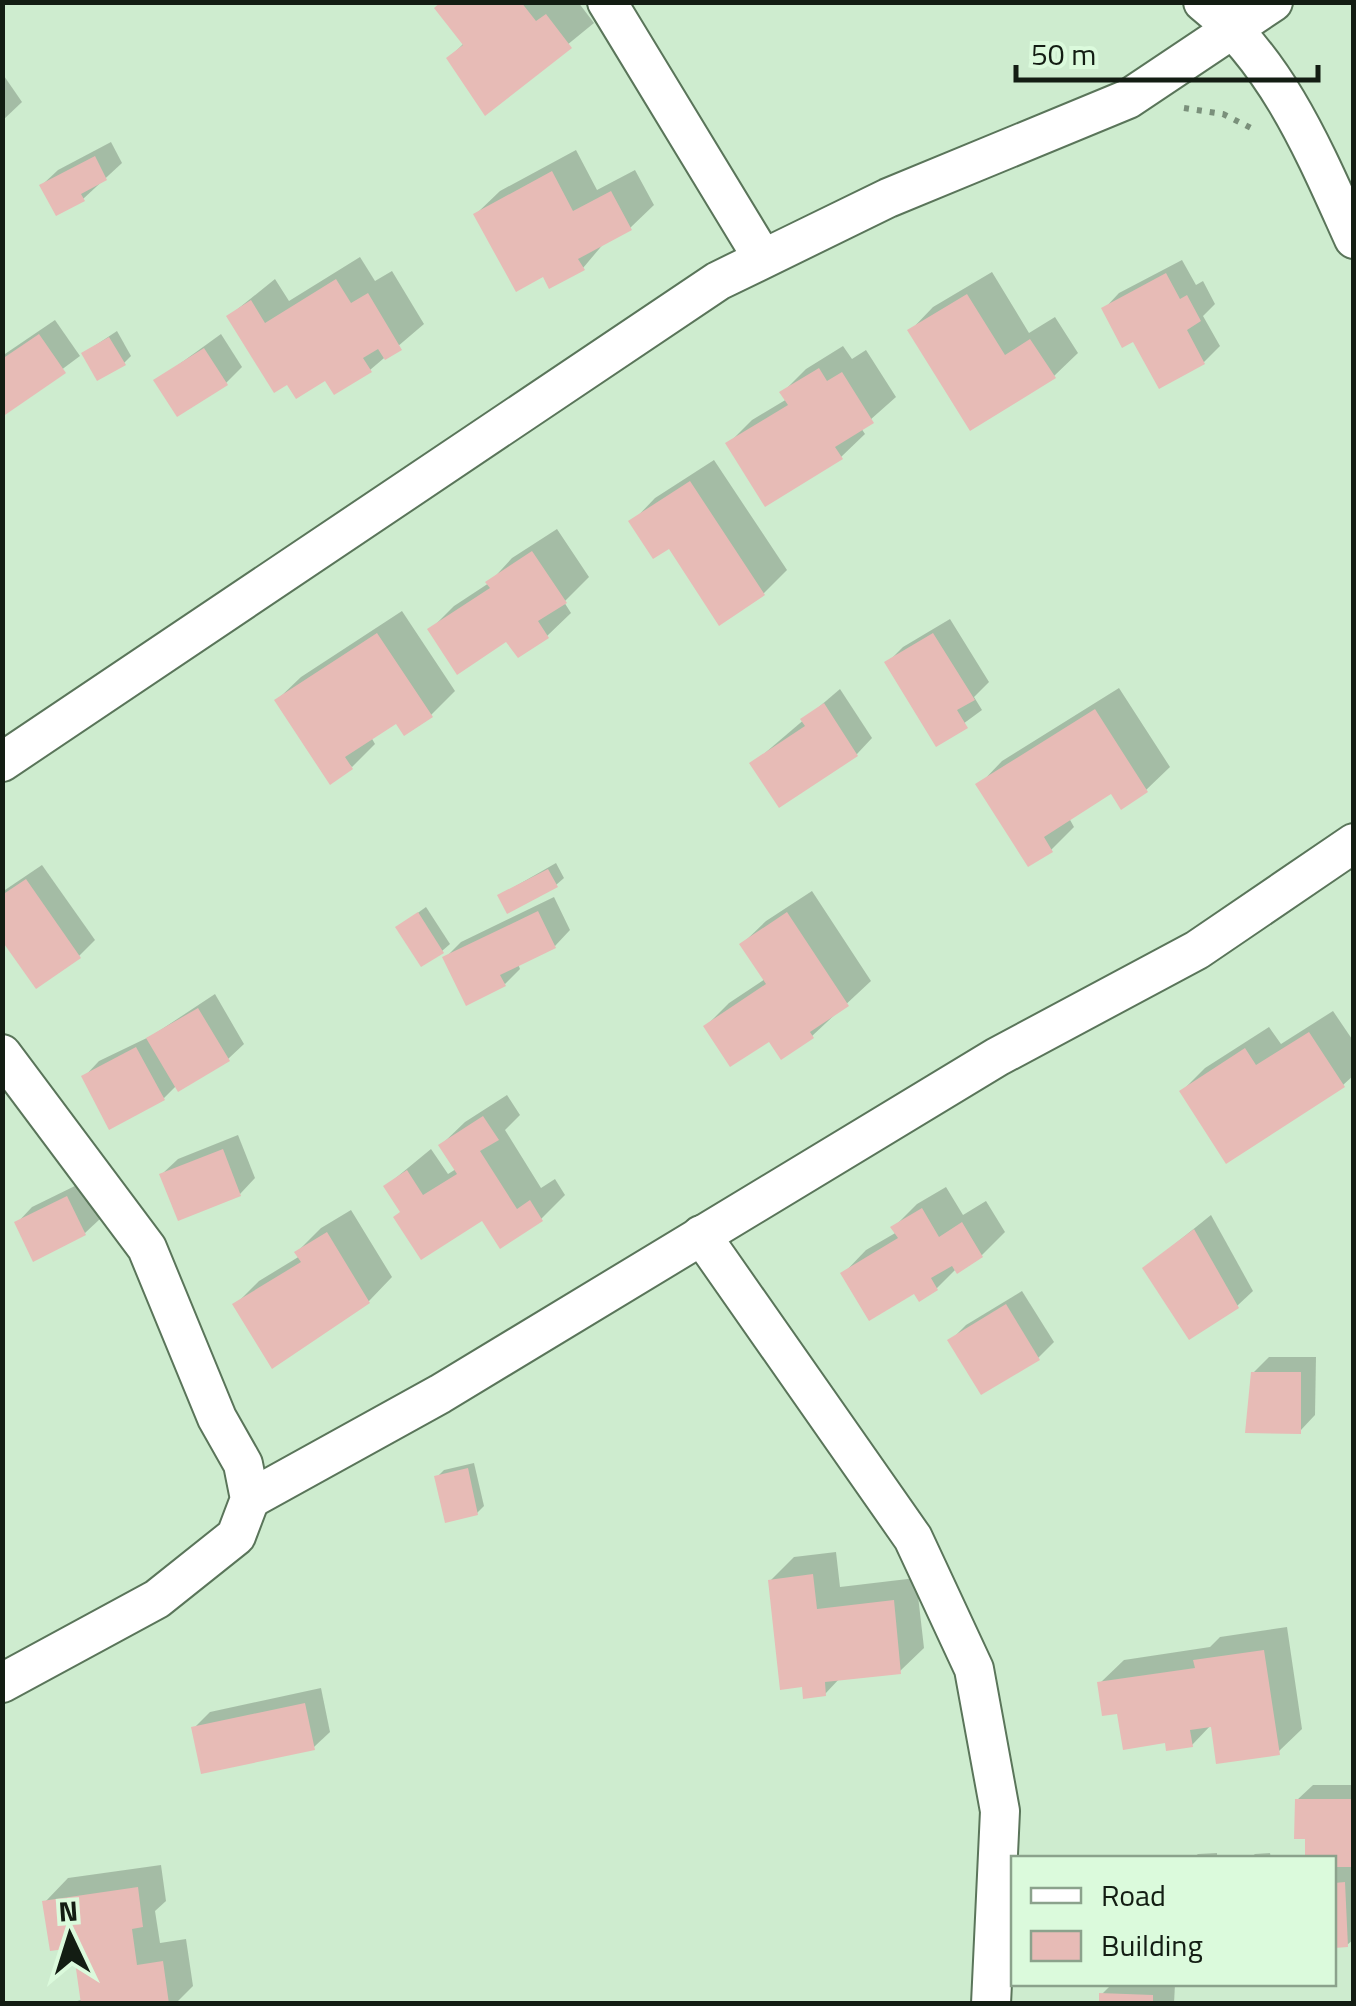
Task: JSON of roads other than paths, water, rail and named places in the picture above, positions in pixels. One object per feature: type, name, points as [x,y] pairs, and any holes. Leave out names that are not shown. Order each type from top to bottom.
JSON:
[{"type":"street","points":[[607,2],[762,257]]},
{"type":"street","points":[[1203,2],[1236,31],[1298,117],[1354,239]]},
{"type":"street","points":[[2,762],[718,281],[888,198],[1128,99],[1236,31],[1274,2]]},
{"type":"street","points":[[250,1499],[440,1394],[997,1057],[1197,950],[1354,843]]},
{"type":"street","points":[[2,1054],[147,1248],[217,1418],[243,1464],[250,1499],[236,1536],[156,1599],[2,1683]]},
{"type":"street","points":[[702,1235],[913,1538],[974,1668],[1000,1811],[990,2004]]}]
